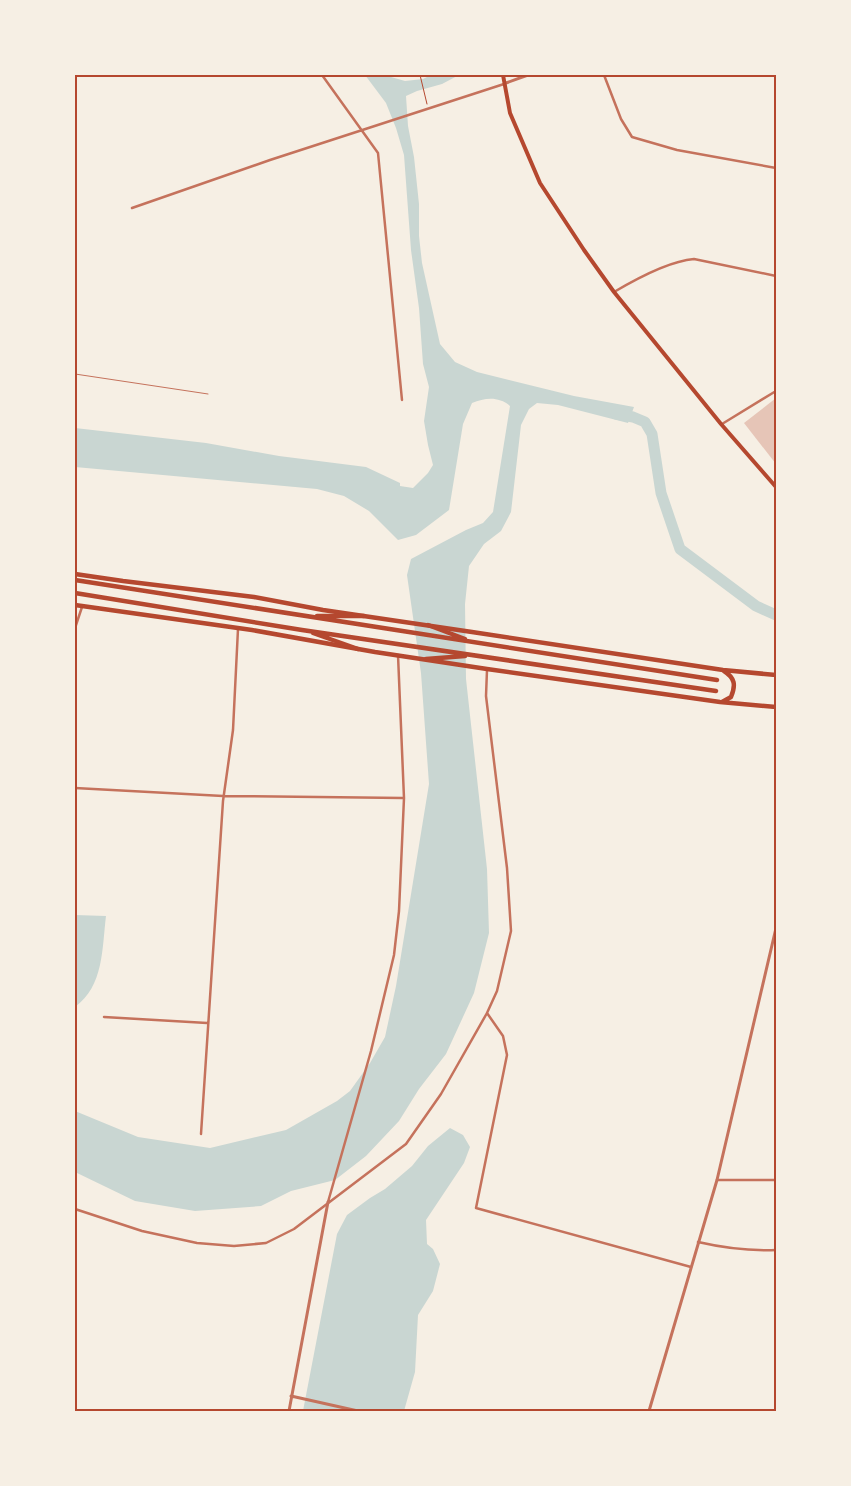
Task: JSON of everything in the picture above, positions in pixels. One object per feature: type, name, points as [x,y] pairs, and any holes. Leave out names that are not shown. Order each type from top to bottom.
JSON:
[{"type":"main road","points":[[503,75],[506,83],[510,113],[540,184],[614,292],[721,424],[776,487]]},
{"type":"main road","points":[[75,574],[254,596],[364,616],[723,670],[776,675]]},
{"type":"main road","points":[[75,580],[717,680]]},
{"type":"main road","points":[[75,594],[302,630],[716,691]]},
{"type":"main road","points":[[75,605],[252,630],[487,669],[720,702],[776,707]]},
{"type":"main road","points":[[303,616],[364,616]]},
{"type":"main road","points":[[428,625],[473,642]]},
{"type":"main road","points":[[302,630],[358,649]]},
{"type":"main road","points":[[426,659],[474,655]]},
{"type":"main road","points":[[720,702],[732,697],[734,684],[733,678],[723,670]]},
{"type":"street","points":[[322,75],[378,153],[402,400]]},
{"type":"street","points":[[132,208],[528,75]]},
{"type":"street","points":[[604,75],[621,119],[632,137],[677,150],[776,168]]},
{"type":"street","points":[[614,292],[626,284],[676,262],[694,259],[776,276]]},
{"type":"street","points":[[721,424],[776,391]]},
{"type":"street","points":[[75,628],[82,607]]},
{"type":"street","points":[[201,1134],[223,796],[233,730],[238,629]]},
{"type":"street","points":[[289,1411],[328,1202],[371,1050],[394,956],[398,920],[404,798],[398,655]]},
{"type":"street","points":[[75,1209],[142,1231],[197,1243],[234,1246],[266,1243],[294,1228],[406,1144],[441,1094],[487,1012],[497,991],[511,932],[507,868],[486,696],[487,669]]},
{"type":"street","points":[[75,788],[223,796],[404,798]]},
{"type":"street","points":[[649,1411],[717,1180],[776,928]]},
{"type":"street","points":[[487,1012],[503,1036],[507,1055],[476,1208],[691,1267]]},
{"type":"street","points":[[104,1018],[208,1023]]},
{"type":"street","points":[[717,1180],[776,1180]]},
{"type":"street","points":[[698,1242],[722,1248],[761,1251],[776,1250]]},
{"type":"street","points":[[291,1396],[358,1411]]},
{"type":"lane","points":[[75,374],[208,394]]},
{"type":"path","points":[[420,75],[428,109]]},
{"type":"shaded area","points":[[365,75],[388,75],[405,81],[423,79],[431,75],[459,75],[442,84],[406,96],[408,126],[414,157],[419,204],[419,236],[422,263],[440,344],[455,362],[477,372],[574,396],[634,407],[628,423],[558,405],[537,403],[529,409],[521,425],[511,512],[501,531],[484,544],[469,566],[465,604],[466,679],[487,869],[489,933],[474,993],[446,1054],[419,1089],[399,1121],[366,1156],[335,1180],[291,1191],[261,1206],[195,1211],[135,1201],[75,1172],[75,1111],[138,1137],[210,1148],[286,1130],[337,1101],[350,1091],[370,1063],[385,1037],[396,986],[429,784],[421,673],[407,575],[411,559],[483,523],[493,512],[510,406],[496,399],[472,403],[463,424],[449,510],[416,535],[398,540],[369,511],[344,496],[317,489],[75,467],[75,428],[206,443],[279,456],[366,467],[400,483],[400,486],[413,488],[428,473],[433,465],[424,421],[429,387],[423,364],[419,308],[411,250],[404,155],[386,103]]},
{"type":"shaded area","points":[[75,915],[106,916],[100,966],[92,988],[75,1007]]},
{"type":"shaded area","points":[[450,1128],[463,1135],[470,1147],[464,1163],[426,1220],[427,1244],[433,1249],[440,1264],[433,1291],[418,1315],[415,1372],[404,1411],[303,1411],[337,1234],[347,1215],[385,1189],[412,1166],[428,1146]]},
{"type":"building","points":[[776,398],[776,464],[744,423]]},
{"type":"waterway","points":[[616,414],[633,417],[645,422],[652,434],[661,493],[680,549],[756,606],[776,615]]}]
